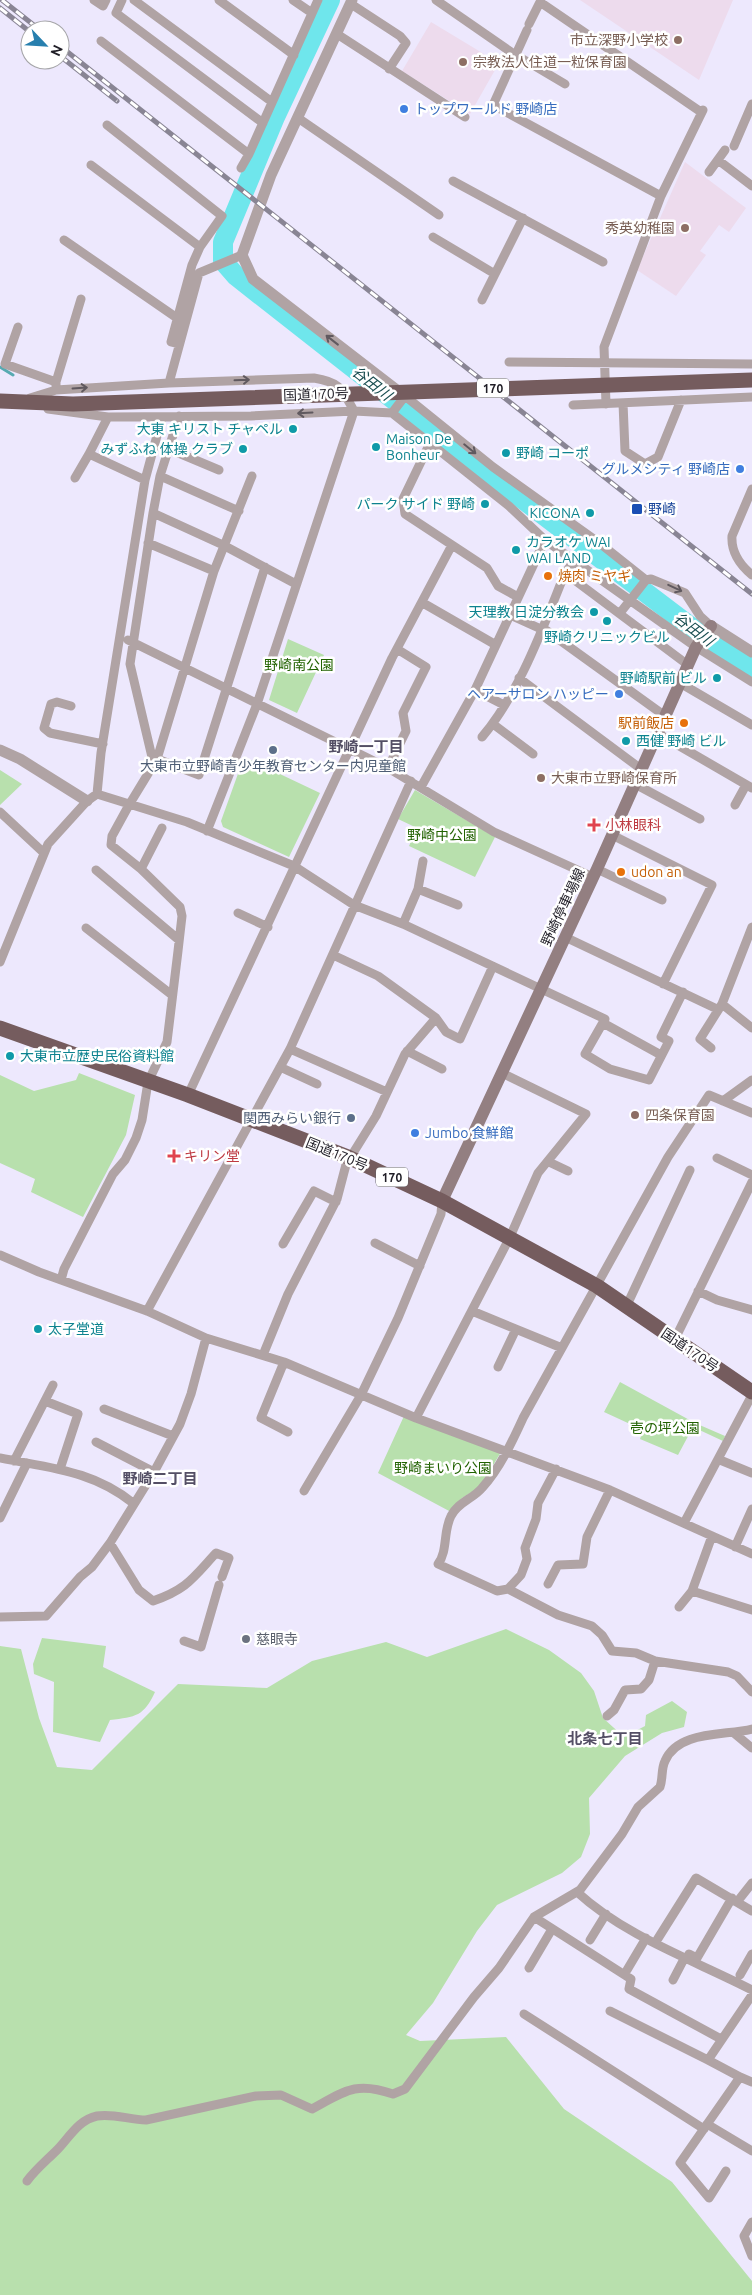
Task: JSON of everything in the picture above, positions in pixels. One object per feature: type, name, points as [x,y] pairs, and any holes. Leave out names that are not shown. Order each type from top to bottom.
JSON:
[{"type":"highway","name":"国道170号","points":[[0,401],[73,404],[234,396],[752,380]]},
{"type":"highway","name":"国道170号","points":[[0,1028],[188,1095],[349,1158],[442,1200],[597,1286],[627,1305],[674,1341],[752,1394]]},
{"type":"main road","name":"野崎停車場線","points":[[442,1200],[595,873],[688,665],[697,646],[709,628]]},
{"type":"street","points":[[94,0],[103,6],[106,0]]},
{"type":"street","points":[[122,0],[116,13],[263,123]]},
{"type":"street","points":[[134,0],[272,102]]},
{"type":"street","points":[[220,0],[294,55]]},
{"type":"street","points":[[293,0],[312,13]]},
{"type":"street","points":[[241,168],[318,0]]},
{"type":"street","points":[[436,0],[497,40],[507,49],[565,84]]},
{"type":"street","points":[[606,404],[604,347],[661,196],[702,111],[540,1],[493,105],[661,196]]},
{"type":"street","points":[[389,69],[406,43],[400,36],[352,2],[271,175],[242,255],[253,278],[493,467],[602,545],[644,582],[657,581],[685,593],[709,628],[752,652]]},
{"type":"street","points":[[337,34],[465,117]]},
{"type":"street","points":[[101,41],[249,154]]},
{"type":"street","points":[[709,172],[729,148],[752,104]]},
{"type":"street","points":[[298,118],[439,215]]},
{"type":"street","points":[[107,125],[222,216],[200,247],[192,265],[171,342],[179,344]]},
{"type":"street","points":[[718,160],[752,186]]},
{"type":"street","points":[[91,165],[200,247]]},
{"type":"street","points":[[453,181],[603,262]]},
{"type":"street","points":[[482,300],[523,218]]},
{"type":"street","points":[[433,237],[495,274]]},
{"type":"street","points":[[64,240],[177,318]]},
{"type":"street","points":[[169,383],[199,273],[204,269],[242,255]]},
{"type":"street","points":[[56,386],[81,299]]},
{"type":"street","points":[[18,327],[5,364],[56,386]]},
{"type":"street","points":[[508,362],[752,364]]},
{"type":"street","points":[[16,403],[56,386],[314,378],[331,381],[342,388],[354,411],[257,704],[207,831]]},
{"type":"street","points":[[392,413],[405,396]]},
{"type":"street","points":[[573,405],[752,397]]},
{"type":"street","points":[[623,403],[625,452],[645,464],[658,456],[681,400]]},
{"type":"street","points":[[16,403],[108,417],[251,416],[354,411],[392,413],[509,506],[545,540],[633,597],[697,646],[752,682]]},
{"type":"street","points":[[179,416],[160,476],[130,664],[152,757],[199,775],[265,567]]},
{"type":"street","points":[[76,478],[108,417]]},
{"type":"street","points":[[0,962],[48,844],[87,801],[97,794],[102,744],[121,637],[145,480],[162,417]]},
{"type":"street","points":[[430,443],[403,499],[405,514],[487,568],[498,586],[518,597]]},
{"type":"street","points":[[169,449],[219,470]]},
{"type":"street","points":[[89,454],[145,480]]},
{"type":"street","points":[[160,476],[238,511]]},
{"type":"street","points":[[61,1280],[64,1269],[113,1174],[125,1160],[136,1138],[142,1120],[148,1082],[167,1042],[182,916],[180,907],[141,869],[111,845],[112,836],[158,759],[214,571],[252,476]]},
{"type":"street","points":[[752,489],[731,542],[736,557],[752,575]]},
{"type":"street","points":[[153,513],[224,546],[296,584]]},
{"type":"street","points":[[421,787],[475,690],[545,540]]},
{"type":"street","points":[[148,542],[214,571]]},
{"type":"street","points":[[188,1095],[397,649],[452,545]]},
{"type":"street","points":[[482,737],[493,724],[519,678],[565,573],[575,560]]},
{"type":"street","points":[[565,573],[688,665]]},
{"type":"street","points":[[620,613],[644,582]]},
{"type":"street","points":[[422,603],[496,646]]},
{"type":"street","points":[[510,615],[542,628],[665,716]]},
{"type":"street","points":[[121,637],[388,768],[494,832],[662,900]]},
{"type":"street","points":[[388,768],[406,731],[403,713],[426,667],[397,649]]},
{"type":"street","points":[[519,678],[641,770]]},
{"type":"street","points":[[680,683],[752,725]]},
{"type":"street","points":[[475,690],[504,705]]},
{"type":"street","points":[[71,706],[57,702],[51,704],[44,728],[50,733],[102,744]]},
{"type":"street","points":[[493,724],[533,754]]},
{"type":"street","points":[[657,734],[749,787],[735,805]]},
{"type":"street","points":[[0,750],[20,759],[87,801]]},
{"type":"street","points":[[147,1311],[290,1049],[411,781]]},
{"type":"street","points":[[635,784],[700,819]]},
{"type":"street","points":[[97,794],[187,822],[294,866],[354,905],[403,924],[605,1020],[604,1023],[661,1055]]},
{"type":"street","points":[[0,812],[44,853]]},
{"type":"street","points":[[141,869],[162,828]]},
{"type":"street","points":[[612,835],[712,885],[663,984]]},
{"type":"street","points":[[403,924],[418,889],[423,861]]},
{"type":"street","points":[[96,870],[179,940]]},
{"type":"street","points":[[418,889],[458,905]]},
{"type":"street","points":[[238,914],[268,927]]},
{"type":"street","points":[[712,1048],[700,1038],[719,1006],[749,942],[752,927]]},
{"type":"street","points":[[86,928],[172,995]]},
{"type":"street","points":[[565,937],[663,984],[719,1006],[752,1028]]},
{"type":"street","points":[[333,955],[378,976],[436,1018],[446,1032],[460,1039],[493,966]]},
{"type":"street","points":[[604,1023],[585,1054],[610,1069],[649,1080],[669,1041],[661,1037],[683,992]]},
{"type":"street","points":[[263,1355],[292,1285],[336,1202],[349,1158],[376,1116],[407,1051],[436,1018]]},
{"type":"street","points":[[290,1049],[387,1092]]},
{"type":"street","points":[[407,1051],[442,1069]]},
{"type":"street","points":[[280,1066],[317,1084]]},
{"type":"street","points":[[416,1418],[510,1238],[538,1173],[549,1162],[586,1114],[502,1073]]},
{"type":"street","points":[[723,1101],[752,1080]]},
{"type":"street","points":[[752,1113],[710,1095],[668,1157],[523,1418],[508,1452],[482,1489],[462,1502],[451,1516],[443,1558],[438,1564],[497,1591],[508,1589],[558,1615],[592,1626],[602,1635],[612,1651],[636,1653],[655,1661],[728,1672],[737,1676],[752,1692]]},
{"type":"street","points":[[717,1158],[752,1174]]},
{"type":"street","points":[[549,1162],[568,1171]]},
{"type":"street","points":[[627,1305],[690,1170]]},
{"type":"street","points":[[674,1341],[752,1182]]},
{"type":"street","points":[[283,1244],[314,1191],[336,1202]]},
{"type":"street","points":[[304,1491],[361,1394],[398,1318],[441,1214],[442,1200]]},
{"type":"street","points":[[375,1243],[420,1266]]},
{"type":"street","points":[[0,1255],[61,1280],[147,1311],[206,1338],[284,1362],[416,1418],[610,1490],[752,1554]]},
{"type":"street","points":[[698,1291],[717,1300],[752,1310]]},
{"type":"street","points":[[472,1311],[562,1348]]},
{"type":"street","points":[[498,1367],[516,1329]]},
{"type":"street","points":[[0,1617],[46,1616],[80,1577],[92,1568],[110,1543],[133,1503],[154,1472],[173,1436],[191,1394],[206,1338]]},
{"type":"street","points":[[284,1362],[260,1418],[288,1432]]},
{"type":"street","points":[[14,1461],[53,1385]]},
{"type":"street","points":[[684,1523],[720,1460],[752,1394]]},
{"type":"street","points":[[45,1401],[78,1414],[60,1469]]},
{"type":"street","points":[[104,1409],[173,1436]]},
{"type":"street","points":[[96,1442],[154,1472]]},
{"type":"street","points":[[0,1458],[60,1469],[96,1480],[133,1503]]},
{"type":"street","points":[[720,1460],[752,1473]]},
{"type":"street","points":[[0,1518],[27,1463]]},
{"type":"street","points":[[508,1589],[520,1575],[527,1559],[525,1548],[536,1519],[538,1503],[556,1469]]},
{"type":"street","points":[[548,1584],[558,1565],[584,1564],[587,1536],[610,1490]]},
{"type":"street","points":[[735,1547],[752,1509]]},
{"type":"street","points":[[679,1607],[692,1591],[712,1536]]},
{"type":"street","points":[[110,1543],[139,1590],[153,1601],[185,1587],[216,1553],[229,1558],[201,1647],[184,1641]]},
{"type":"street","points":[[692,1591],[752,1610]]},
{"type":"street","points":[[607,1716],[614,1710],[625,1690],[641,1689],[649,1680],[655,1661]]},
{"type":"street","points":[[27,2181],[37,2168],[58,2149],[73,2130],[95,2116],[110,2115],[132,2120],[146,2120],[256,2096],[280,2095],[312,2109],[355,2087],[375,2088],[393,2094],[405,2089],[498,1968],[534,1917],[577,1892],[622,1834],[638,1807],[660,1788],[664,1762],[670,1752],[681,1743],[698,1737],[752,1729]]},
{"type":"street","points":[[734,1733],[752,1748]]},
{"type":"street","points":[[657,1940],[696,1878],[752,1911]]},
{"type":"street","points":[[585,1900],[604,1908],[657,1940],[697,1958],[735,1900],[752,1883]]},
{"type":"street","points":[[577,1892],[585,1900],[646,1938],[752,1990]]},
{"type":"street","points":[[590,1940],[606,1914]]},
{"type":"street","points":[[534,1917],[630,1979],[629,1988],[721,2039]]},
{"type":"street","points":[[529,1968],[552,1929]]},
{"type":"street","points":[[627,1970],[646,1938]]},
{"type":"street","points":[[740,1975],[752,1954]]},
{"type":"street","points":[[673,1980],[685,1957]]},
{"type":"street","points":[[708,2060],[752,1995]]},
{"type":"street","points":[[610,2010],[752,2082]]},
{"type":"street","points":[[524,2014],[706,2127],[752,2151]]},
{"type":"street","points":[[726,2171],[710,2198],[680,2163],[740,2077]]},
{"type":"street","points":[[752,2222],[744,2236],[752,2256]]},
{"type":"shaded area","name":"市立深野小学校","points":[[580,0],[733,0],[699,80]]},
{"type":"shaded area","points":[[431,22],[499,63],[470,114],[402,71]]},
{"type":"shaded area","name":"秀英幼稚園","points":[[685,162],[746,208],[729,232],[719,225],[700,251],[706,255],[676,296],[637,270]]},
{"type":"green space","name":"野崎南公園","points":[[288,639],[324,655],[297,713],[269,700]]},
{"type":"green space","points":[[244,757],[320,793],[289,857],[223,827],[221,821]]},
{"type":"green space","points":[[0,770],[22,784],[0,805]]},
{"type":"green space","name":"野崎中公園","points":[[415,790],[495,837],[475,877],[409,846],[417,828],[398,819]]},
{"type":"green space","points":[[79,1073],[135,1095],[126,1135],[83,1217],[31,1192],[35,1179],[0,1163],[0,1075],[34,1091],[76,1080]]},
{"type":"green space","name":"壱の坪公園","points":[[620,1382],[695,1423],[725,1436],[723,1441],[693,1427],[678,1455],[640,1439],[643,1430],[604,1412]]},
{"type":"green space","name":"野崎まいり公園","points":[[404,1416],[501,1452],[480,1487],[462,1498],[451,1512],[378,1473]]},
{"type":"green space","points":[[506,1629],[549,1650],[581,1673],[594,1691],[603,1718],[624,1737],[645,1726],[646,1715],[672,1701],[687,1712],[684,1727],[662,1733],[625,1756],[589,1798],[590,1834],[581,1857],[562,1873],[497,1905],[477,1931],[433,2003],[406,2035],[420,2041],[506,2037],[564,2109],[672,2182],[752,2281],[752,2295],[0,2295],[0,1646],[21,1649],[39,1718],[57,1767],[92,1770],[178,1684],[267,1688],[312,1661],[386,1642],[427,1657]]},
{"type":"green space","points":[[42,1638],[106,1646],[103,1667],[155,1692],[151,1700],[143,1711],[138,1714],[110,1720],[100,1742],[53,1732],[54,1682],[34,1674],[33,1664]]},
{"type":"waterway","name":"谷田川","points":[[330,0],[275,117],[223,242],[223,261],[236,276],[450,444],[712,643],[752,669]]},
{"type":"waterway","points":[[0,367],[13,375]]},
{"type":"railway","points":[[2,0],[27,20]]},
{"type":"railway","points":[[0,8],[20,24]]},
{"type":"railway","points":[[70,54],[752,594]]},
{"type":"railway","points":[[70,64],[117,101]]},
{"type":"place","name":"市立深野小学校","points":[[678,40]]},
{"type":"place","name":"宗教法人住道一粒保育園","points":[[463,62]]},
{"type":"place","name":"トップワールド 野崎店","points":[[404,109]]},
{"type":"place","name":"秀英幼稚園","points":[[685,228]]},
{"type":"place","name":"大東 キリスト チャペル","points":[[293,429]]},
{"type":"place","name":"Maison De Bonheur","points":[[376,447]]},
{"type":"place","name":"みずふね 体操 クラブ","points":[[243,449]]},
{"type":"place","name":"野崎 コーポ","points":[[506,453]]},
{"type":"place","name":"グルメシティ 野崎店","points":[[740,469]]},
{"type":"place","name":"パーク サイド 野崎","points":[[485,504]]},
{"type":"place","name":"野崎","points":[[637,509]]},
{"type":"place","name":"KICONA","points":[[590,513]]},
{"type":"place","name":"カラオケ WAI WAI LAND","points":[[516,550]]},
{"type":"place","name":"焼肉 ミヤギ","points":[[548,576]]},
{"type":"place","name":"天理教 日淀分教会","points":[[594,612]]},
{"type":"place","name":"野崎クリニックビル","points":[[607,621]]},
{"type":"place","name":"野崎駅前 ビル","points":[[717,678]]},
{"type":"place","name":"ヘアーサロン ハッピー","points":[[619,694]]},
{"type":"place","name":"駅前飯店","points":[[684,723]]},
{"type":"place","name":"西健 野崎 ビル","points":[[626,741]]},
{"type":"place","name":"大東市立野崎青少年教育センター内児童館","points":[[273,750]]},
{"type":"place","name":"大東市立野崎保育所","points":[[541,778]]},
{"type":"place","name":"小林眼科","points":[[594,825]]},
{"type":"place","name":"udon an","points":[[621,872]]},
{"type":"place","name":"大東市立歴史民俗資料館","points":[[10,1056]]},
{"type":"place","name":"四条保育園","points":[[635,1115]]},
{"type":"place","name":"関西みらい銀行","points":[[351,1118]]},
{"type":"place","name":"Jumbo 食鮮館","points":[[415,1133]]},
{"type":"place","name":"キリン堂","points":[[174,1156]]},
{"type":"place","name":"太子堂道","points":[[38,1329]]},
{"type":"place","name":"慈眼寺","points":[[246,1639]]},
{"type":"district","name":"野崎一丁目","points":[[366,746]]},
{"type":"district","name":"野崎二丁目","points":[[160,1478]]},
{"type":"district","name":"北条七丁目","points":[[605,1738]]}]
